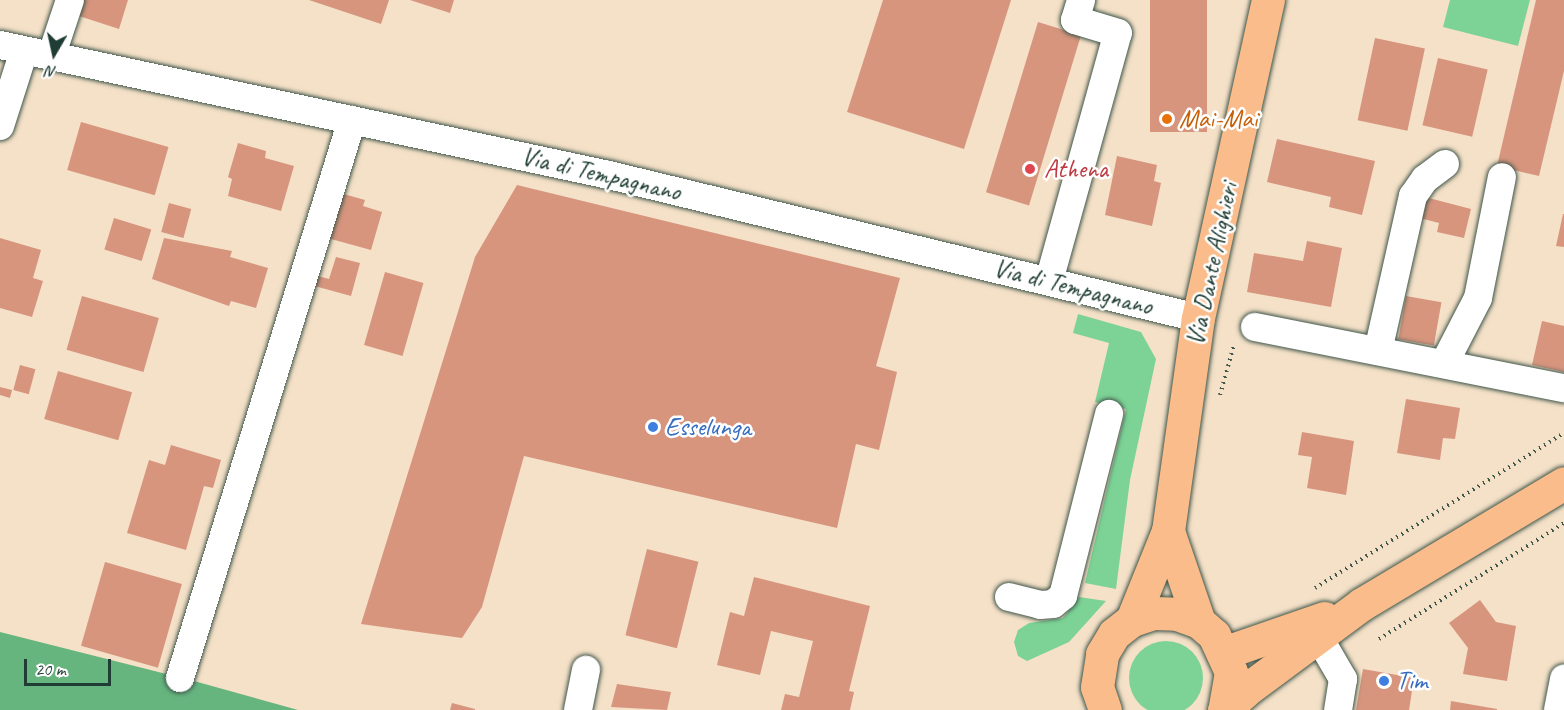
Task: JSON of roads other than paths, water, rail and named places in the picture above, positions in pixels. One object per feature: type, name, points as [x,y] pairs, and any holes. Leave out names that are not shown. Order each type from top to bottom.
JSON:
[{"type":"main road","name":"Via Dante Alighieri","points":[[1132,620],[1168,531],[1198,318],[1268,0]]},
{"type":"main road","points":[[1224,710],[1362,604],[1564,483]]},
{"type":"main road","name":"Via Dante Alighieri","points":[[1168,531],[1199,622]]},
{"type":"main road","points":[[1226,652],[1362,604]]},
{"type":"main road","points":[[1095,702],[1102,654],[1114,634],[1132,620],[1166,613],[1199,622],[1214,635],[1226,652],[1231,672],[1224,710]]},
{"type":"street","points":[[0,126],[25,51],[70,0]]},
{"type":"street","points":[[1049,281],[1119,33],[1075,20],[1081,0]]},
{"type":"street","name":"Via di Tempagnano","points":[[25,51],[609,174],[1198,318]]},
{"type":"street","points":[[180,678],[352,120]]},
{"type":"street","points":[[1378,351],[1413,196],[1425,179],[1445,164]]},
{"type":"street","points":[[1444,364],[1478,298],[1502,177]]},
{"type":"street","points":[[1245,331],[1378,351],[1564,388]]},
{"type":"street","points":[[1009,597],[1040,605],[1053,604],[1063,596],[1108,414]]},
{"type":"street","points":[[1318,636],[1343,679],[1338,710]]},
{"type":"street","points":[[578,710],[586,670]]},
{"type":"street","points":[[1558,710],[1564,680]]},
{"type":"place","name":"Mai-Mai","points":[[1167,119]]},
{"type":"place","name":"Athena","points":[[1030,169]]},
{"type":"place","name":"Esselunga","points":[[653,427]]},
{"type":"place","name":"Tim","points":[[1384,681]]}]
